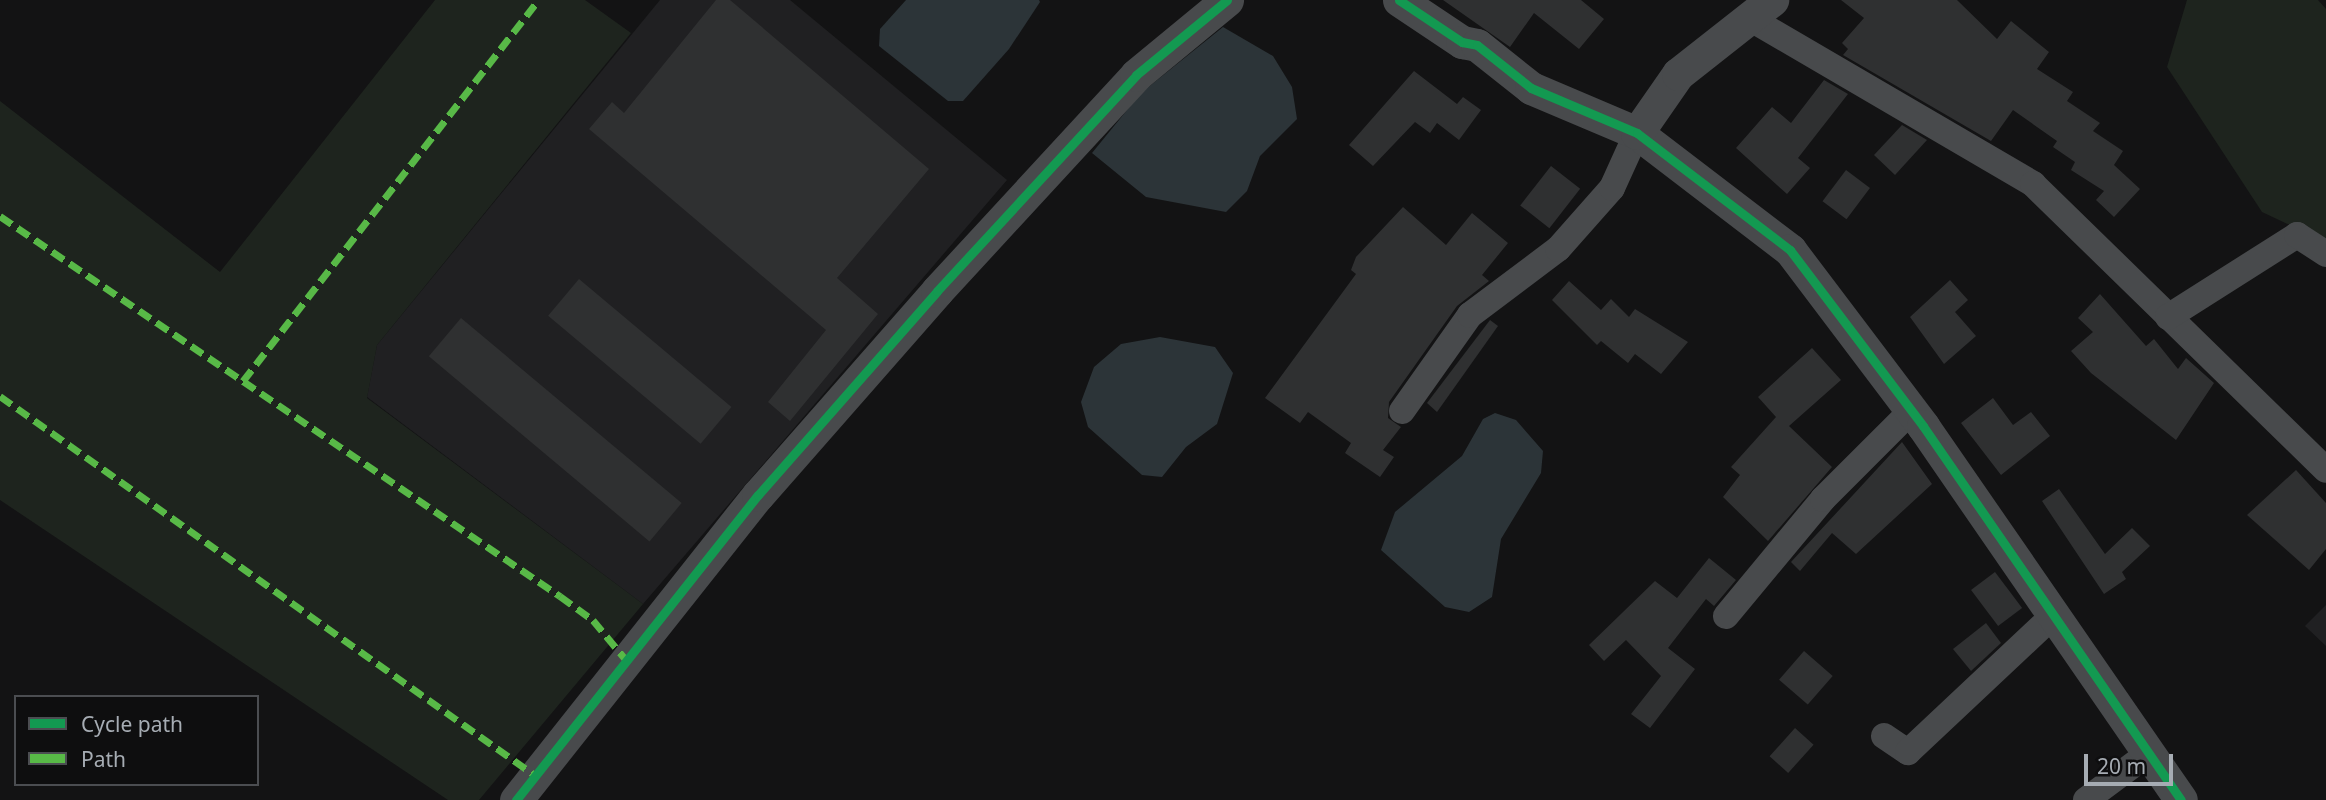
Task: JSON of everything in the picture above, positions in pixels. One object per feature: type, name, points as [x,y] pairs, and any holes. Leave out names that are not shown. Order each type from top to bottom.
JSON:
[{"type":"street","points":[[516,800],[758,495],[928,302],[1136,75],[1227,0]]},
{"type":"street","points":[[1399,0],[1462,42],[1477,45],[1531,88],[1637,133],[1790,250],[1911,411],[2181,800]]},
{"type":"street","points":[[1402,411],[1470,315],[1558,249],[1612,188],[1637,133],[1678,74],[1761,10],[1854,84],[2033,184],[2326,470]]},
{"type":"street","points":[[2168,317],[2297,235],[2326,254]]},
{"type":"street","points":[[1726,616],[1823,499],[1911,411]]},
{"type":"street","points":[[1884,736],[1908,752],[2054,615]]},
{"type":"street","points":[[2086,800],[2149,753]]},
{"type":"shaded area","points":[[435,0],[585,0],[631,33],[377,345],[367,398],[643,604],[479,800],[448,800],[0,500],[0,101],[220,272]]},
{"type":"shaded area","points":[[660,0],[790,0],[1007,180],[643,604],[367,397],[377,345]]},
{"type":"shaded area","points":[[906,0],[1040,2],[1009,49],[963,101],[948,101],[879,46],[880,29]]},
{"type":"shaded area","points":[[2187,0],[2318,0],[2326,9],[2326,242],[2262,212],[2167,67]]},
{"type":"shaded area","points":[[1223,27],[1273,56],[1292,87],[1297,119],[1260,156],[1247,191],[1226,212],[1146,197],[1092,153],[1141,93]]},
{"type":"shaded area","points":[[1160,337],[1215,347],[1233,373],[1217,424],[1186,447],[1162,477],[1142,475],[1088,427],[1081,402],[1094,367],[1121,344]]},
{"type":"shaded area","points":[[1495,413],[1516,420],[1543,451],[1541,473],[1501,539],[1492,597],[1469,612],[1445,607],[1381,550],[1395,512],[1462,456],[1483,419]]},
{"type":"shaded area","points":[[2326,605],[2326,646],[2305,626]]},
{"type":"building","points":[[716,0],[730,0],[929,169],[837,278],[878,314],[790,421],[768,402],[826,330],[589,129],[612,102],[624,113]]},
{"type":"building","points":[[1443,0],[1581,0],[1604,19],[1579,49],[1534,13],[1510,47]]},
{"type":"building","points":[[1841,0],[1957,0],[1997,39],[2011,21],[2049,52],[2037,69],[2073,92],[2067,101],[2100,123],[2093,131],[2123,151],[2114,165],[2140,189],[2114,217],[2096,200],[2104,191],[2071,170],[2075,162],[2053,147],[2057,141],[2013,110],[1991,141],[1843,55],[1848,49],[1842,43],[1864,18]]},
{"type":"building","points":[[1414,71],[1457,104],[1463,97],[1481,110],[1459,140],[1437,123],[1430,133],[1415,122],[1373,166],[1349,145]]},
{"type":"building","points":[[1824,80],[1848,94],[1798,158],[1810,168],[1787,194],[1736,148],[1772,107],[1791,123]]},
{"type":"building","points":[[1902,125],[1927,140],[1895,175],[1874,155]]},
{"type":"building","points":[[1551,166],[1580,189],[1549,228],[1520,205]]},
{"type":"building","points":[[1846,170],[1870,188],[1846,219],[1823,201]]},
{"type":"building","points":[[1403,207],[1446,245],[1472,213],[1508,243],[1482,275],[1489,281],[1457,306],[1389,402],[1388,418],[1401,427],[1383,450],[1394,457],[1380,477],[1345,453],[1351,443],[1308,412],[1300,423],[1265,398],[1356,274],[1351,270],[1356,257]]},
{"type":"building","points":[[579,279],[731,407],[701,444],[548,316]]},
{"type":"building","points":[[1950,280],[1968,300],[1955,312],[1976,336],[1944,364],[1910,317]]},
{"type":"building","points":[[1569,281],[1601,310],[1611,299],[1629,317],[1635,309],[1688,342],[1661,374],[1635,354],[1628,363],[1601,341],[1597,345],[1552,300]]},
{"type":"building","points":[[2100,294],[2146,346],[2154,339],[2178,369],[2186,358],[2214,383],[2176,440],[2091,373],[2071,351],[2093,332],[2078,318]]},
{"type":"building","points":[[461,318],[682,503],[649,541],[429,356]]},
{"type":"building","points":[[1490,320],[1498,326],[1437,412],[1427,403]]},
{"type":"building","points":[[1812,348],[1841,380],[1789,426],[1832,467],[1768,541],[1723,497],[1740,475],[1731,467],[1776,417],[1758,397]]},
{"type":"building","points":[[1993,398],[2013,425],[2031,412],[2050,436],[2001,475],[1961,423]]},
{"type":"building","points":[[1902,442],[1932,484],[1856,554],[1832,533],[1800,571],[1791,562]]},
{"type":"building","points":[[2296,470],[2326,503],[2326,549],[2309,570],[2247,515]]},
{"type":"building","points":[[2059,489],[2105,554],[2132,528],[2150,546],[2122,572],[2126,579],[2104,594],[2042,501]]},
{"type":"building","points":[[1709,558],[1736,580],[1714,606],[1706,599],[1668,648],[1695,669],[1650,728],[1631,714],[1661,676],[1626,640],[1604,661],[1589,645],[1655,581],[1677,598]]},
{"type":"building","points":[[1995,572],[2022,608],[1998,626],[1971,590]]},
{"type":"building","points":[[1986,623],[2001,643],[1971,671],[1953,649]]},
{"type":"building","points":[[1804,651],[1833,676],[1808,705],[1779,680]]},
{"type":"building","points":[[1795,728],[1814,745],[1788,773],[1770,756]]},
{"type":"marked path","points":[[243,381],[539,0]]},
{"type":"marked path","points":[[0,216],[560,596],[593,620],[627,661]]},
{"type":"marked path","points":[[0,396],[536,776]]},
{"type":"cycle path","points":[[516,800],[758,495],[937,291],[1136,75],[1227,0]]},
{"type":"cycle path","points":[[1399,0],[1462,42],[1477,45],[1531,88],[1637,133],[1790,250],[1923,426],[2181,800]]}]
